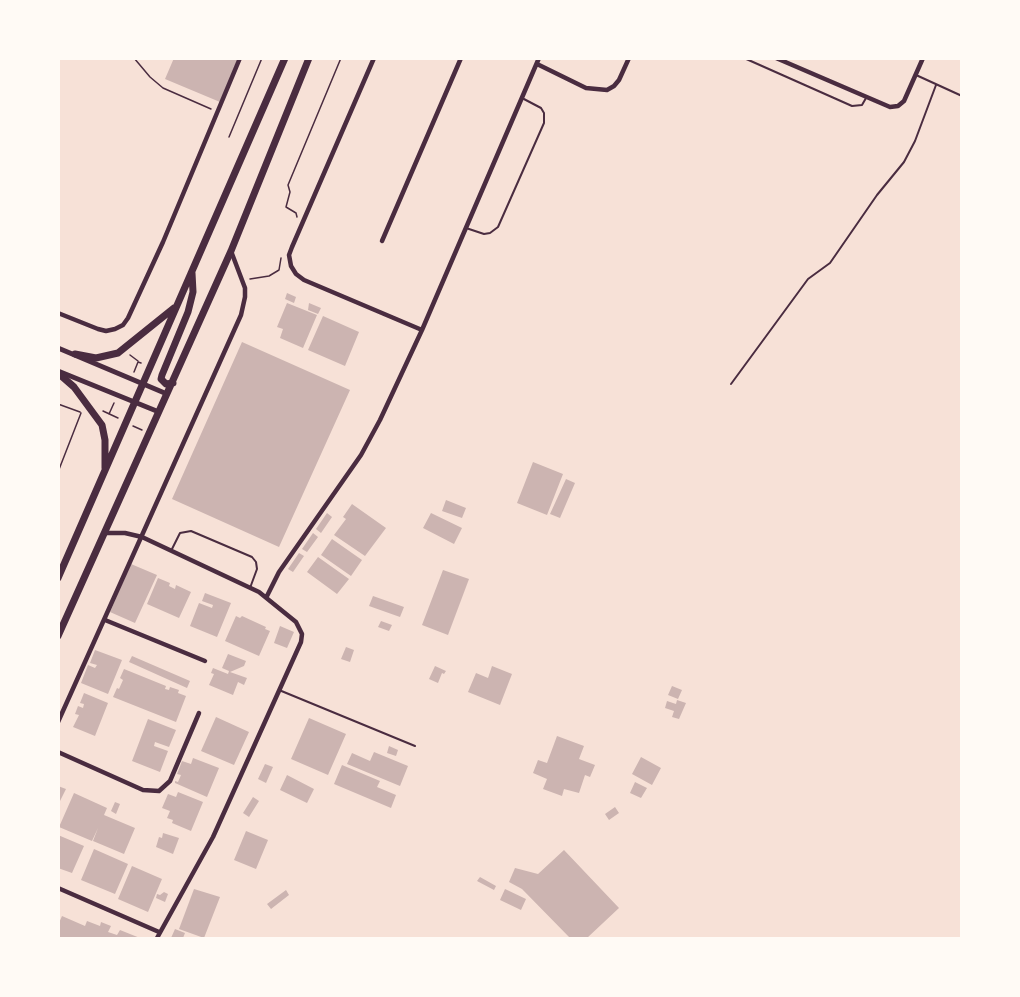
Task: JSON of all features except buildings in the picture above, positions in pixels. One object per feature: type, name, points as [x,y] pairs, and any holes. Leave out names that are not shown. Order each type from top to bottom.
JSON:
[{"type":"main road","points":[[58,578],[285,58]]},
{"type":"main road","points":[[58,636],[231,251],[309,58]]},
{"type":"main road","points":[[173,383],[163,382],[162,375],[191,302],[192,271]]},
{"type":"main road","points":[[75,354],[96,358],[108,357],[124,350],[176,306]]},
{"type":"main road","points":[[58,372],[74,387],[102,425],[105,440],[105,472]]},
{"type":"street","points":[[58,313],[106,331],[115,330],[128,318],[163,242],[240,58]]},
{"type":"street","points":[[374,58],[289,255],[291,266],[304,280],[422,330]]},
{"type":"street","points":[[382,241],[461,58]]},
{"type":"street","points":[[267,596],[279,572],[361,455],[380,420],[422,330],[538,61],[586,88],[607,90],[619,80],[629,58]]},
{"type":"street","points":[[776,58],[882,105],[898,106],[907,96],[923,58]]},
{"type":"street","points":[[58,722],[241,315],[245,297],[243,280],[231,251]]},
{"type":"street","points":[[58,348],[167,394]]},
{"type":"street","points":[[58,372],[159,412]]},
{"type":"street","points":[[104,533],[124,533],[142,537],[267,596],[281,611],[296,622],[302,634],[301,642],[213,837],[157,939]]},
{"type":"street","points":[[105,620],[205,662]]},
{"type":"street","points":[[58,752],[143,790],[159,791],[164,789],[170,781],[199,713]]},
{"type":"street","points":[[58,888],[159,932]]},
{"type":"lane","points":[[744,58],[852,106],[862,105],[866,98]]},
{"type":"lane","points":[[916,75],[962,96]]},
{"type":"lane","points":[[731,384],[808,279],[830,263],[877,195],[904,162],[913,148],[936,85]]},
{"type":"lane","points":[[465,227],[484,234],[498,227],[544,123],[545,117],[541,108],[522,98]]},
{"type":"lane","points":[[172,551],[178,537],[187,531],[252,557],[258,569],[250,588]]},
{"type":"lane","points":[[279,690],[415,746]]},
{"type":"path","points":[[134,58],[150,77],[164,88],[218,111]]},
{"type":"path","points":[[229,137],[262,58]]},
{"type":"path","points":[[297,216],[286,207],[290,192],[288,185],[341,58]]},
{"type":"path","points":[[243,280],[269,276],[279,270],[281,257]]},
{"type":"path","points":[[124,350],[138,362]]},
{"type":"path","points":[[58,472],[82,413]]}]
